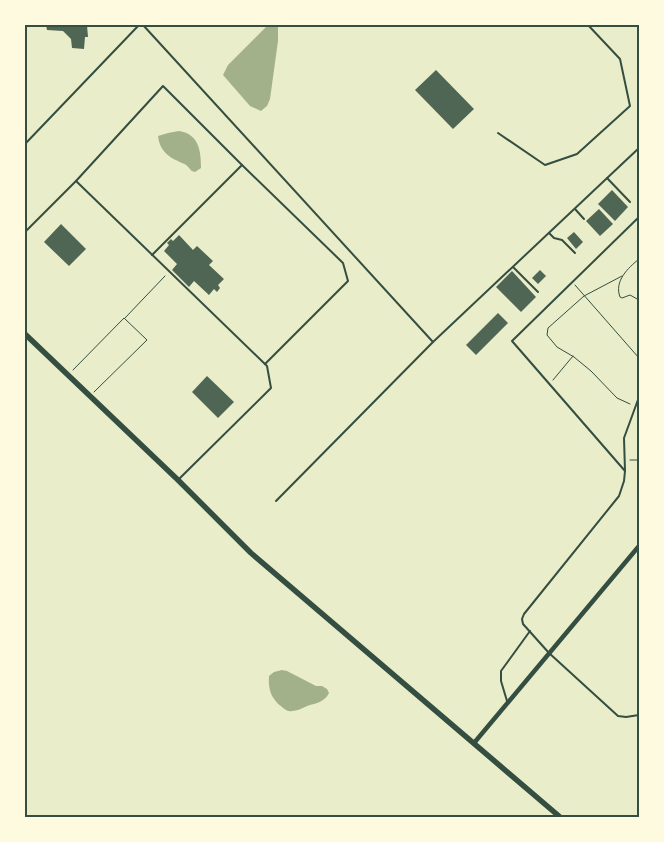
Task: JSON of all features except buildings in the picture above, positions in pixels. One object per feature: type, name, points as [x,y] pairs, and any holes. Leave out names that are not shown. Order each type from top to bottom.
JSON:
[{"type":"street","points":[[25,334],[252,553],[560,817]]},
{"type":"street","points":[[474,743],[639,546]]},
{"type":"lane","points":[[25,144],[141,25],[434,342]]},
{"type":"lane","points":[[498,133],[545,165],[577,154],[630,106],[620,59],[588,25]]},
{"type":"lane","points":[[25,232],[76,181],[164,86],[343,263],[348,281],[264,364]]},
{"type":"lane","points":[[276,501],[434,342],[639,148]]},
{"type":"lane","points":[[152,255],[242,165]]},
{"type":"lane","points":[[607,178],[630,202]]},
{"type":"lane","points":[[76,181],[267,366],[271,388],[178,480]]},
{"type":"lane","points":[[575,208],[584,219]]},
{"type":"lane","points":[[625,470],[512,341],[639,217]]},
{"type":"lane","points":[[549,234],[554,238],[562,240],[575,253]]},
{"type":"lane","points":[[513,267],[538,292]]},
{"type":"lane","points":[[639,397],[624,438],[624,481],[618,496],[522,619],[523,624],[549,653],[618,716],[639,715]]},
{"type":"lane","points":[[508,703],[500,671],[530,631]]},
{"type":"path","points":[[636,406],[617,398],[591,371],[573,356],[557,347],[547,335],[548,328],[584,296],[622,276],[639,259]]},
{"type":"path","points":[[68,375],[169,271]]},
{"type":"path","points":[[622,276],[618,288],[620,297],[632,296],[639,300]]},
{"type":"path","points":[[572,282],[639,358]]},
{"type":"path","points":[[90,396],[147,340],[124,318]]},
{"type":"path","points":[[550,384],[573,356]]},
{"type":"path","points":[[624,459],[639,460]]},
{"type":"shaded area","points":[[268,25],[278,26],[278,41],[270,99],[267,106],[261,111],[250,106],[223,75],[228,65]]},
{"type":"shaded area","points":[[179,131],[191,136],[198,144],[201,168],[195,172],[170,157],[164,152],[160,144],[158,136]]},
{"type":"shaded area","points":[[282,670],[316,686],[322,686],[329,693],[323,700],[318,702],[296,710],[286,710],[275,701],[269,685],[269,676],[274,672]]}]
